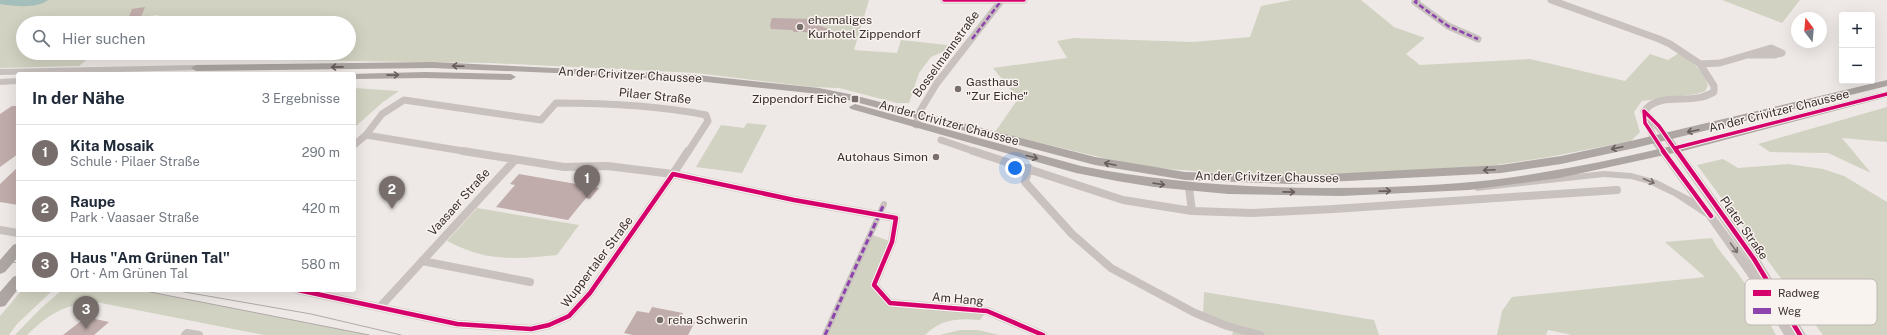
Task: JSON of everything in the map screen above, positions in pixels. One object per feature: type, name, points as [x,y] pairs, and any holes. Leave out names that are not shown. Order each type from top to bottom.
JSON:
[{"type":"main road","name":"An der Crivitzer Chaussee","points":[[193,72],[432,65],[666,75],[819,91],[845,96],[917,120],[1080,170],[1136,181],[1189,188],[1313,193],[1415,190],[1526,179],[1604,165],[1887,94]]},
{"type":"main road","name":"An der Crivitzer Chaussee","points":[[356,76],[425,74],[549,78],[692,86],[835,102],[1127,167],[1185,176],[1245,179],[1344,178],[1507,169],[1561,160],[1661,138],[1887,83]]},
{"type":"main road","points":[[0,269],[16,250]]},
{"type":"main road","points":[[0,302],[16,282]]},
{"type":"street","points":[[944,0],[1024,0]]},
{"type":"street","points":[[1551,0],[1659,39],[1700,64],[1714,86],[1714,92],[1701,97],[1653,102],[1644,111]]},
{"type":"street","name":"Bosselmannstraße","points":[[917,120],[937,83],[1001,1]]},
{"type":"street","points":[[1415,1],[1448,26],[1478,39]]},
{"type":"street","points":[[1700,64],[1720,63],[1748,55]]},
{"type":"street","name":"An der Crivitzer Chaussee","points":[[0,72],[193,72]]},
{"type":"street","points":[[0,82],[16,81]]},
{"type":"street","name":"Pilaer Straße","points":[[356,144],[366,135],[372,124],[386,109],[404,100],[540,120],[556,103],[632,104],[706,115],[708,121],[673,174]]},
{"type":"street","points":[[1644,111],[1645,122],[1661,138]]},
{"type":"street","points":[[1644,111],[1659,126],[1661,138]]},
{"type":"street","points":[[366,135],[564,167],[607,166],[673,174],[794,200],[878,215]]},
{"type":"street","name":"Plater Straße","points":[[1661,138],[1754,259],[1766,279]]},
{"type":"street","points":[[941,140],[1123,200],[1192,211],[1252,213],[1617,190]]},
{"type":"street","name":"Plater Straße","points":[[1669,149],[1711,216],[1755,279]]},
{"type":"street","name":"Vaasaer Straße","points":[[380,307],[514,160]]},
{"type":"street","points":[[1029,168],[1026,182],[1068,231],[1105,264],[1161,296],[1202,316],[1234,330],[1260,335]]},
{"type":"street","name":"Wuppertaler Straße","points":[[308,292],[457,324],[531,329],[549,325],[569,316],[590,292],[673,174]]},
{"type":"street","points":[[1415,190],[1482,188],[1604,174],[1617,174],[1642,178],[1658,184],[1688,200],[1711,216]]},
{"type":"street","name":"An der Crivitzer Chaussee","points":[[1189,188],[1192,211]]},
{"type":"street","points":[[825,335],[884,204]]},
{"type":"street","name":"Am Hang","points":[[878,215],[896,218],[892,242],[874,285],[890,304],[987,311],[1043,335]]},
{"type":"street","points":[[0,230],[16,233]]},
{"type":"street","points":[[422,261],[530,282]]},
{"type":"street","name":"Plater Straße","points":[[1784,325],[1790,335]]},
{"type":"street","name":"Plater Straße","points":[[1794,325],[1800,335]]},
{"type":"street","points":[[185,335],[187,333],[199,335]]},
{"type":"green space","points":[[0,0],[869,0],[854,50],[897,53],[901,40],[956,46],[931,57],[919,73],[909,103],[897,103],[839,88],[812,87],[696,73],[490,63],[275,60],[356,60],[356,16],[16,16],[16,60],[86,60],[79,66],[0,68]]},
{"type":"green space","points":[[1292,0],[1361,0],[1394,27],[1425,38],[1406,54],[1420,65],[1530,59],[1625,81],[1650,54],[1668,60],[1679,53],[1693,63],[1704,75],[1708,86],[1705,91],[1697,94],[1642,101],[1634,112],[1640,132],[1631,141],[1549,157],[1496,165],[1439,169],[1287,176],[1243,175],[1157,168],[1128,164],[995,132],[1018,99],[993,68],[1067,58],[1057,41],[1074,38],[1193,42],[1250,37],[1261,6]]},
{"type":"green space","points":[[1722,0],[1800,0],[1782,23]]},
{"type":"green space","points":[[356,88],[399,91],[383,102],[356,126]]},
{"type":"green space","points":[[1887,107],[1887,142],[1842,138],[1871,173],[1828,153],[1770,152],[1758,144]]},
{"type":"green space","points":[[747,123],[767,125],[742,173],[696,167],[721,125],[744,128]]},
{"type":"green space","points":[[1723,159],[1738,168],[1788,164],[1823,169],[1844,176],[1887,202],[1887,335],[1823,335],[1816,325],[1877,325],[1877,279],[1781,279],[1697,165]]},
{"type":"green space","points":[[477,208],[579,225],[557,255],[526,258],[494,257],[473,252],[447,241]]},
{"type":"green space","points":[[870,234],[892,242],[874,285],[889,303],[987,311],[980,320],[964,319],[950,321],[938,326],[925,335],[825,335]]},
{"type":"green space","points":[[1712,238],[1714,243],[1745,283],[1745,325],[1770,325],[1776,335],[1572,335],[1548,330],[1546,335],[1497,335],[1502,311],[1512,297],[1705,277],[1665,242]]},
{"type":"green space","points":[[20,292],[51,292],[17,324],[9,335],[0,335],[0,316]]},
{"type":"green space","points":[[60,292],[150,292],[369,335],[264,335],[96,302],[75,305],[58,311],[43,321],[27,335],[15,335],[39,310]]},
{"type":"green space","points":[[1204,292],[1374,320],[1379,335],[1232,335],[1234,330],[1203,316]]},
{"type":"green space","points":[[960,330],[978,330],[999,335],[940,335]]},
{"type":"water","points":[[0,0],[48,0],[38,5],[25,6],[0,4]]},
{"type":"building","points":[[145,7],[141,16],[129,16],[132,9]]},
{"type":"building","name":"ehemaliges Kurhotel Zippendorf","points":[[772,18],[810,19],[809,21],[828,29],[818,36],[805,32],[794,32],[792,30],[771,29],[770,25]]},
{"type":"building","points":[[12,106],[16,106],[16,155],[0,167],[0,114]]},
{"type":"building","points":[[16,169],[16,205],[0,202],[0,184]]},
{"type":"building","points":[[519,174],[599,188],[590,199],[586,198],[568,220],[496,207],[515,185],[510,184]]},
{"type":"building","name":"reha Schwerin","points":[[652,307],[683,313],[680,319],[695,322],[688,335],[633,335],[624,333],[637,311],[649,313]]},
{"type":"building","points":[[86,317],[109,322],[94,335],[63,335]]},
{"type":"tram line","points":[[0,260],[16,263]]},
{"type":"tram line","points":[[150,292],[369,335]]},
{"type":"tram line","points":[[184,292],[311,314],[401,335]]},
{"type":"marked path","points":[[1417,0],[1415,2],[1448,26],[1478,39]]},
{"type":"marked path","points":[[972,39],[1001,1]]},
{"type":"marked path","points":[[825,335],[884,204]]},
{"type":"cycle path","points":[[944,0],[1024,0]]},
{"type":"cycle path","points":[[1675,148],[1887,94]]},
{"type":"cycle path","points":[[1644,111],[1659,126],[1754,259],[1766,279]]},
{"type":"cycle path","points":[[1644,111],[1645,123],[1655,140],[1711,216]]},
{"type":"cycle path","points":[[307,292],[457,324],[531,329],[549,325],[569,316],[590,293],[673,174],[794,200],[896,218],[892,242],[874,285],[890,303],[987,311],[1043,335]]},
{"type":"cycle path","points":[[1794,325],[1800,335]]},
{"type":"place","name":"ehemaliges Kurhotel Zippendorf","points":[[800,27]]},
{"type":"place","name":"Gasthaus \"Zur Eiche\"","points":[[958,89]]},
{"type":"place","name":"Zippendorf Eiche","points":[[855,99]]},
{"type":"place","name":"Autohaus Simon","points":[[936,157]]},
{"type":"place","name":"Kita Mosaik","points":[[587,198]]},
{"type":"place","name":"Raupe","points":[[392,209]]},
{"type":"place","name":"reha Schwerin","points":[[660,320]]},
{"type":"place","name":"Haus \"Am Grünen Tal\"","points":[[86,329]]}]
